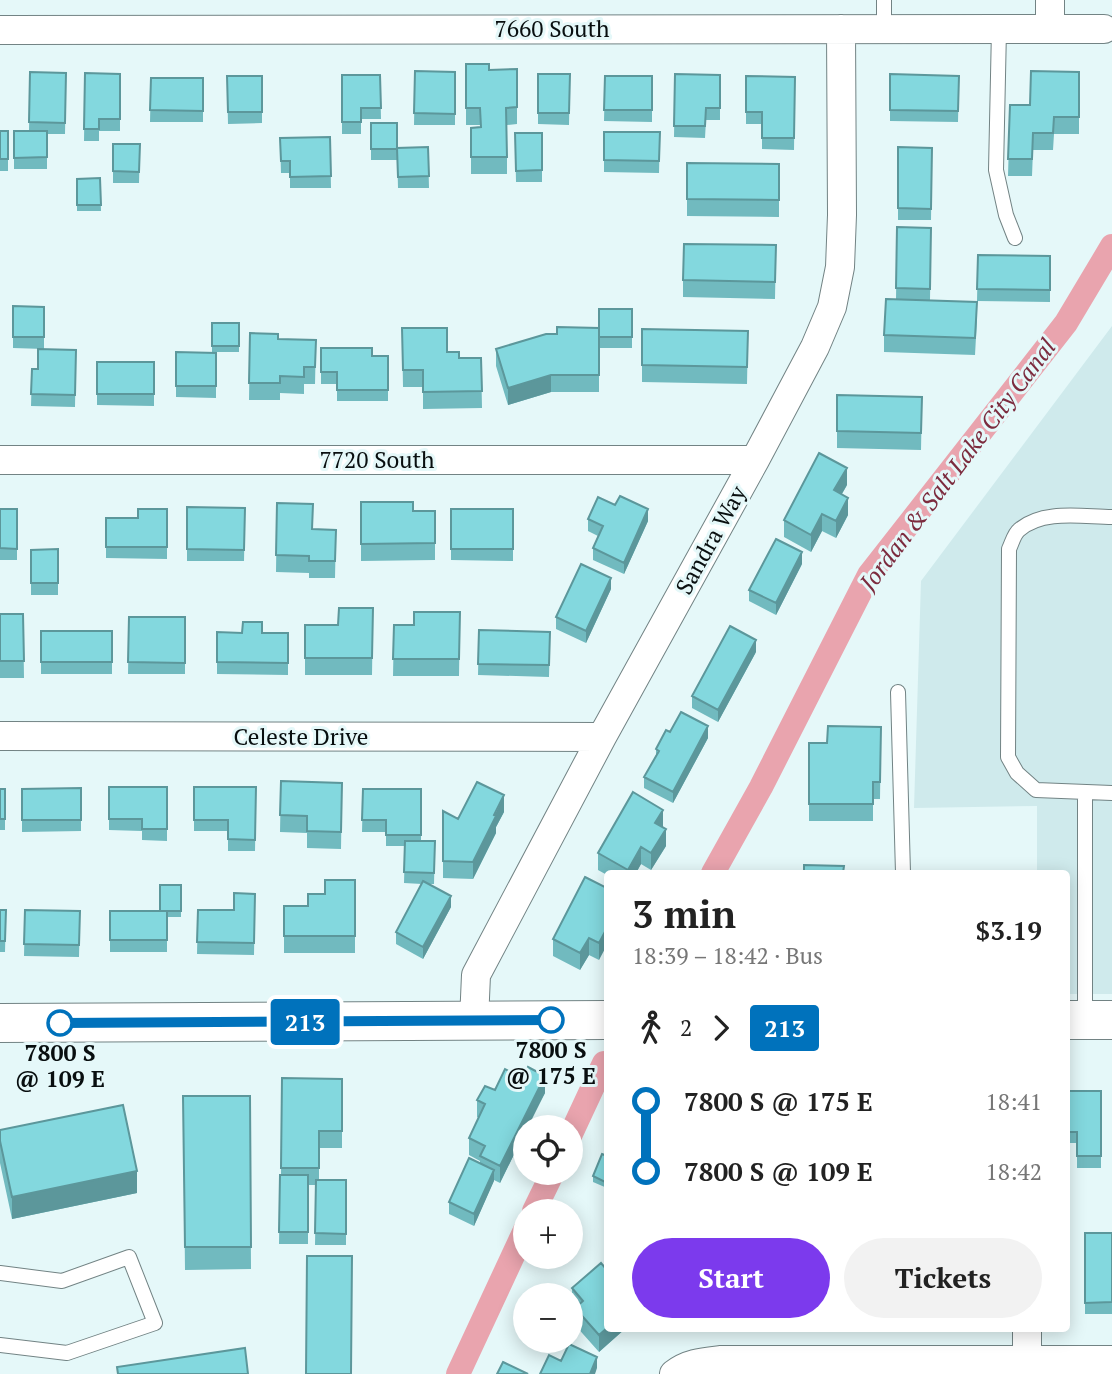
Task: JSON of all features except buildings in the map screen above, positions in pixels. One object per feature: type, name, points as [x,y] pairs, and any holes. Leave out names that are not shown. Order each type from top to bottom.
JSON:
[{"type":"main road","points":[[0,1023],[604,1020]]},
{"type":"street","points":[[1050,0],[1050,29]]},
{"type":"street","name":"Sandra Way","points":[[474,1021],[476,975],[602,737],[755,460],[815,347],[832,307],[840,267],[842,215],[841,29]]},
{"type":"street","name":"7660 South","points":[[0,30],[1104,29]]},
{"type":"street","name":"7720 South","points":[[0,460],[755,460]]},
{"type":"street","name":"Celeste Drive","points":[[0,736],[602,737]]},
{"type":"street","points":[[1027,1332],[1027,1367]]},
{"type":"street","points":[[674,1374],[683,1367],[721,1360],[1027,1367],[1112,1360]]},
{"type":"lane","points":[[884,0],[884,29]]},
{"type":"lane","points":[[999,29],[996,170],[1006,215],[1015,238]]},
{"type":"lane","points":[[1112,517],[1052,517],[1032,521],[1017,531],[1009,549],[1008,757],[1017,773],[1037,790],[1112,793]]},
{"type":"lane","points":[[898,692],[903,870]]},
{"type":"lane","points":[[1085,793],[1087,1020]]},
{"type":"lane","points":[[0,1273],[62,1281],[130,1257],[155,1322],[68,1353],[0,1345]]},
{"type":"shaded area","points":[[1112,326],[1112,994],[1070,994],[1070,870],[1037,870],[1037,806],[914,808],[921,581]]},
{"type":"waterway","name":"Jordan & Salt Lake City Canal","points":[[715,870],[761,787],[869,575],[1066,323],[1112,246]]},
{"type":"waterway","name":"Jordan & Salt Lake City Canal","points":[[580,1115],[604,1063]]},
{"type":"waterway","name":"Jordan & Salt Lake City Canal","points":[[540,1199],[547,1185]]},
{"type":"waterway","name":"Jordan & Salt Lake City Canal","points":[[458,1374],[513,1256]]},
{"type":"bus line","name":"213","points":[[60,1023],[551,1020]]},
{"type":"place","name":"7800 S @ 175 E","points":[[551,1020]]},
{"type":"place","name":"7800 S @ 109 E","points":[[60,1023]]}]
